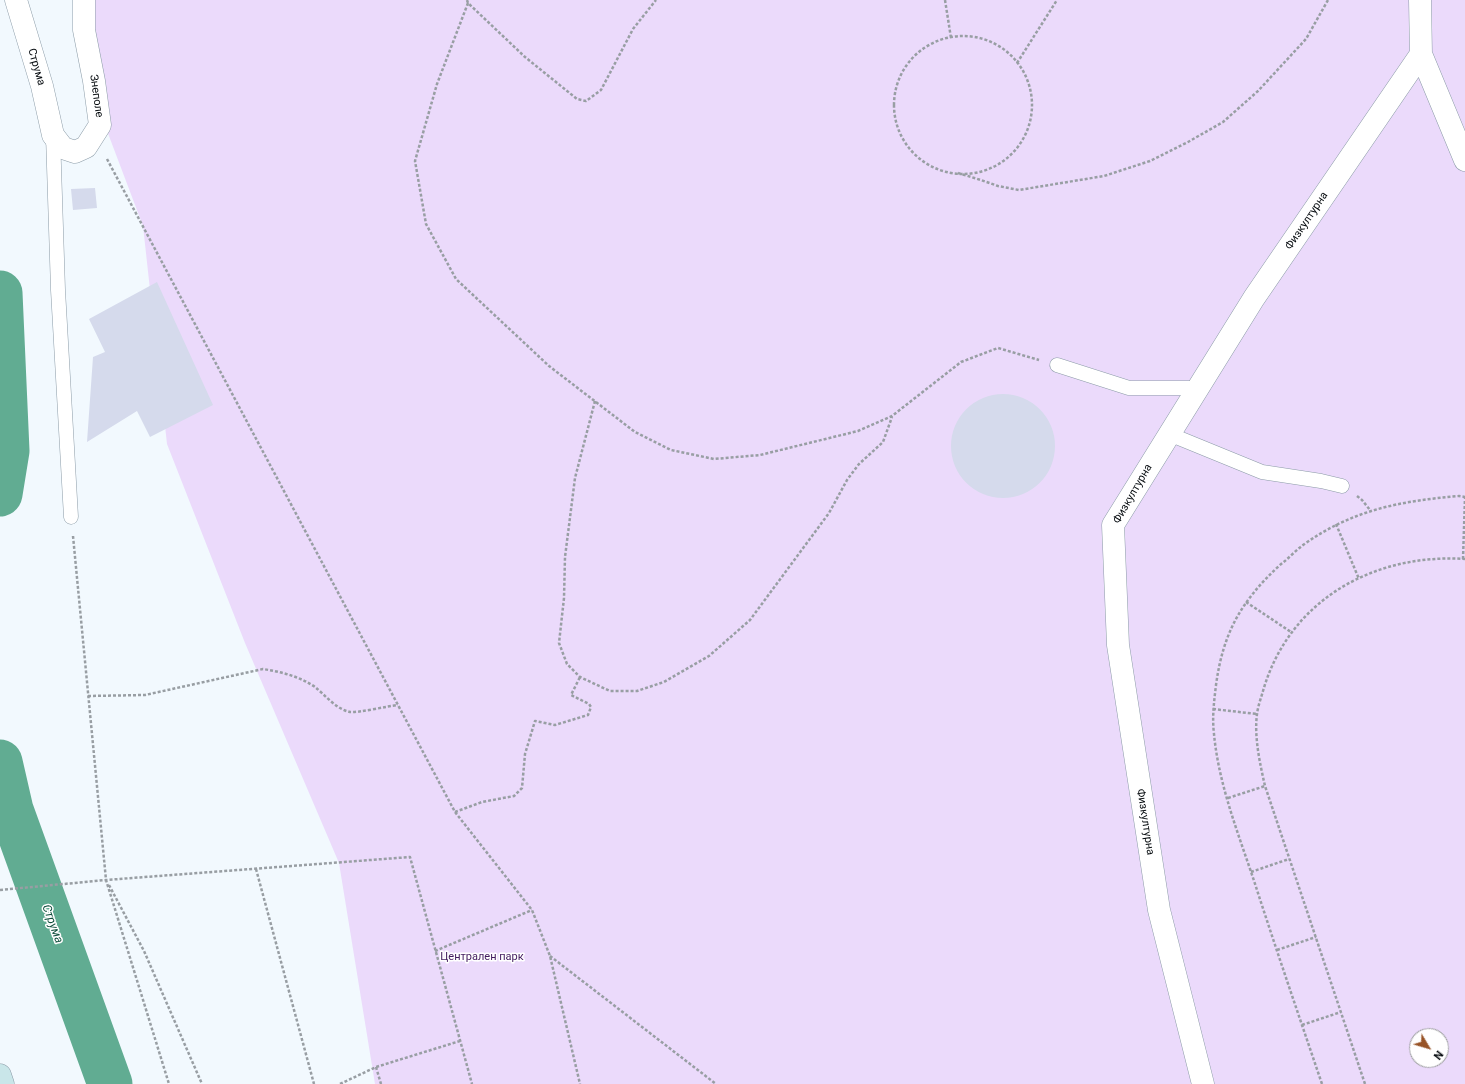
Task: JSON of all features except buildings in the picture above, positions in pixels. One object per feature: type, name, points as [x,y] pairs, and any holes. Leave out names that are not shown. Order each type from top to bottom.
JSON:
[{"type":"main road","points":[[0,1076],[3,1084]]},
{"type":"street","name":"Струма","points":[[16,0],[42,86],[53,135]]},
{"type":"street","name":"Знеполе","points":[[84,0],[84,30],[94,81],[100,125],[86,147]]},
{"type":"street","points":[[1420,0],[1421,54],[1465,160]]},
{"type":"street","name":"Физкултурна","points":[[1203,1084],[1159,910],[1118,645],[1113,526],[1254,298],[1421,54]]},
{"type":"street","points":[[53,135],[63,148],[75,152],[86,147]]},
{"type":"lane","points":[[53,135],[58,290],[71,517]]},
{"type":"lane","points":[[1057,365],[1129,388],[1197,388]]},
{"type":"lane","points":[[1169,434],[1262,472],[1321,481],[1342,486]]},
{"type":"path","points":[[656,0],[633,30],[601,90],[586,101],[577,99],[525,56],[468,1],[437,84],[415,161],[426,224],[456,279],[549,366],[635,432],[671,450],[714,459],[760,454],[858,431],[892,416],[961,362],[998,348],[1057,365]]},
{"type":"path","points":[[945,0],[951,38]]},
{"type":"path","points":[[1016,63],[1057,0]]},
{"type":"path","points":[[958,173],[998,186],[1019,190],[1104,176],[1150,161],[1223,122],[1258,91],[1306,38],[1328,0]]},
{"type":"path","points":[[964,36],[987,40],[1007,52],[1016,63],[1022,70],[1031,92],[1031,115],[1023,137],[1009,156],[990,168],[968,174],[946,172],[925,164],[909,149],[898,129],[893,108],[896,85],[906,66],[921,49],[941,39],[964,36]]},
{"type":"path","points":[[86,147],[107,159],[454,812],[532,910],[550,956],[580,1084]]},
{"type":"path","points":[[595,401],[575,478],[565,557],[564,598],[559,643],[567,664],[580,677],[610,691],[637,691],[664,682],[709,656],[750,620],[829,513],[850,475],[859,464],[883,442],[892,416]]},
{"type":"path","points":[[1322,1084],[1237,832],[1220,770],[1214,735],[1213,709],[1219,667],[1229,632],[1246,602],[1268,576],[1301,546],[1336,524],[1370,510],[1405,502],[1452,496],[1465,497],[1464,559],[1447,558],[1411,562],[1376,570],[1338,589],[1310,611],[1291,632],[1279,650],[1268,673],[1257,714],[1258,751],[1265,786],[1364,1084]]},
{"type":"path","points":[[71,517],[106,880],[169,1084]]},
{"type":"path","points":[[1336,524],[1359,578]]},
{"type":"path","points":[[1246,602],[1291,632]]},
{"type":"path","points":[[88,696],[145,695],[263,669],[279,672],[304,681],[314,687],[342,710],[351,712],[398,705]]},
{"type":"path","points":[[454,812],[482,802],[514,796],[522,788],[526,754],[535,721],[555,725],[588,715],[591,707],[589,704],[571,694],[580,677]]},
{"type":"path","points":[[1213,709],[1257,714]]},
{"type":"path","points":[[1228,798],[1265,786]]},
{"type":"path","points":[[0,890],[106,880],[256,870],[410,857],[472,1084]]},
{"type":"path","points":[[1251,872],[1290,859]]},
{"type":"path","points":[[256,870],[314,1084]]},
{"type":"path","points":[[106,880],[144,951],[202,1084]]},
{"type":"path","points":[[435,951],[532,910]]},
{"type":"path","points":[[1277,950],[1316,937]]},
{"type":"path","points":[[550,956],[716,1084]]},
{"type":"path","points":[[1302,1025],[1341,1012]]},
{"type":"path","points":[[340,1084],[376,1068],[460,1041]]},
{"type":"path","points":[[376,1068],[381,1084]]},
{"type":"green space","name":"Централен парк","points":[[79,0],[1465,0],[1465,1084],[375,1084],[339,863],[245,643],[167,444],[143,226],[98,107]]},
{"type":"waterway","name":"Струма","points":[[0,293],[7,451],[0,494]]},
{"type":"waterway","name":"Струма","points":[[0,762],[11,810],[110,1084]]}]
